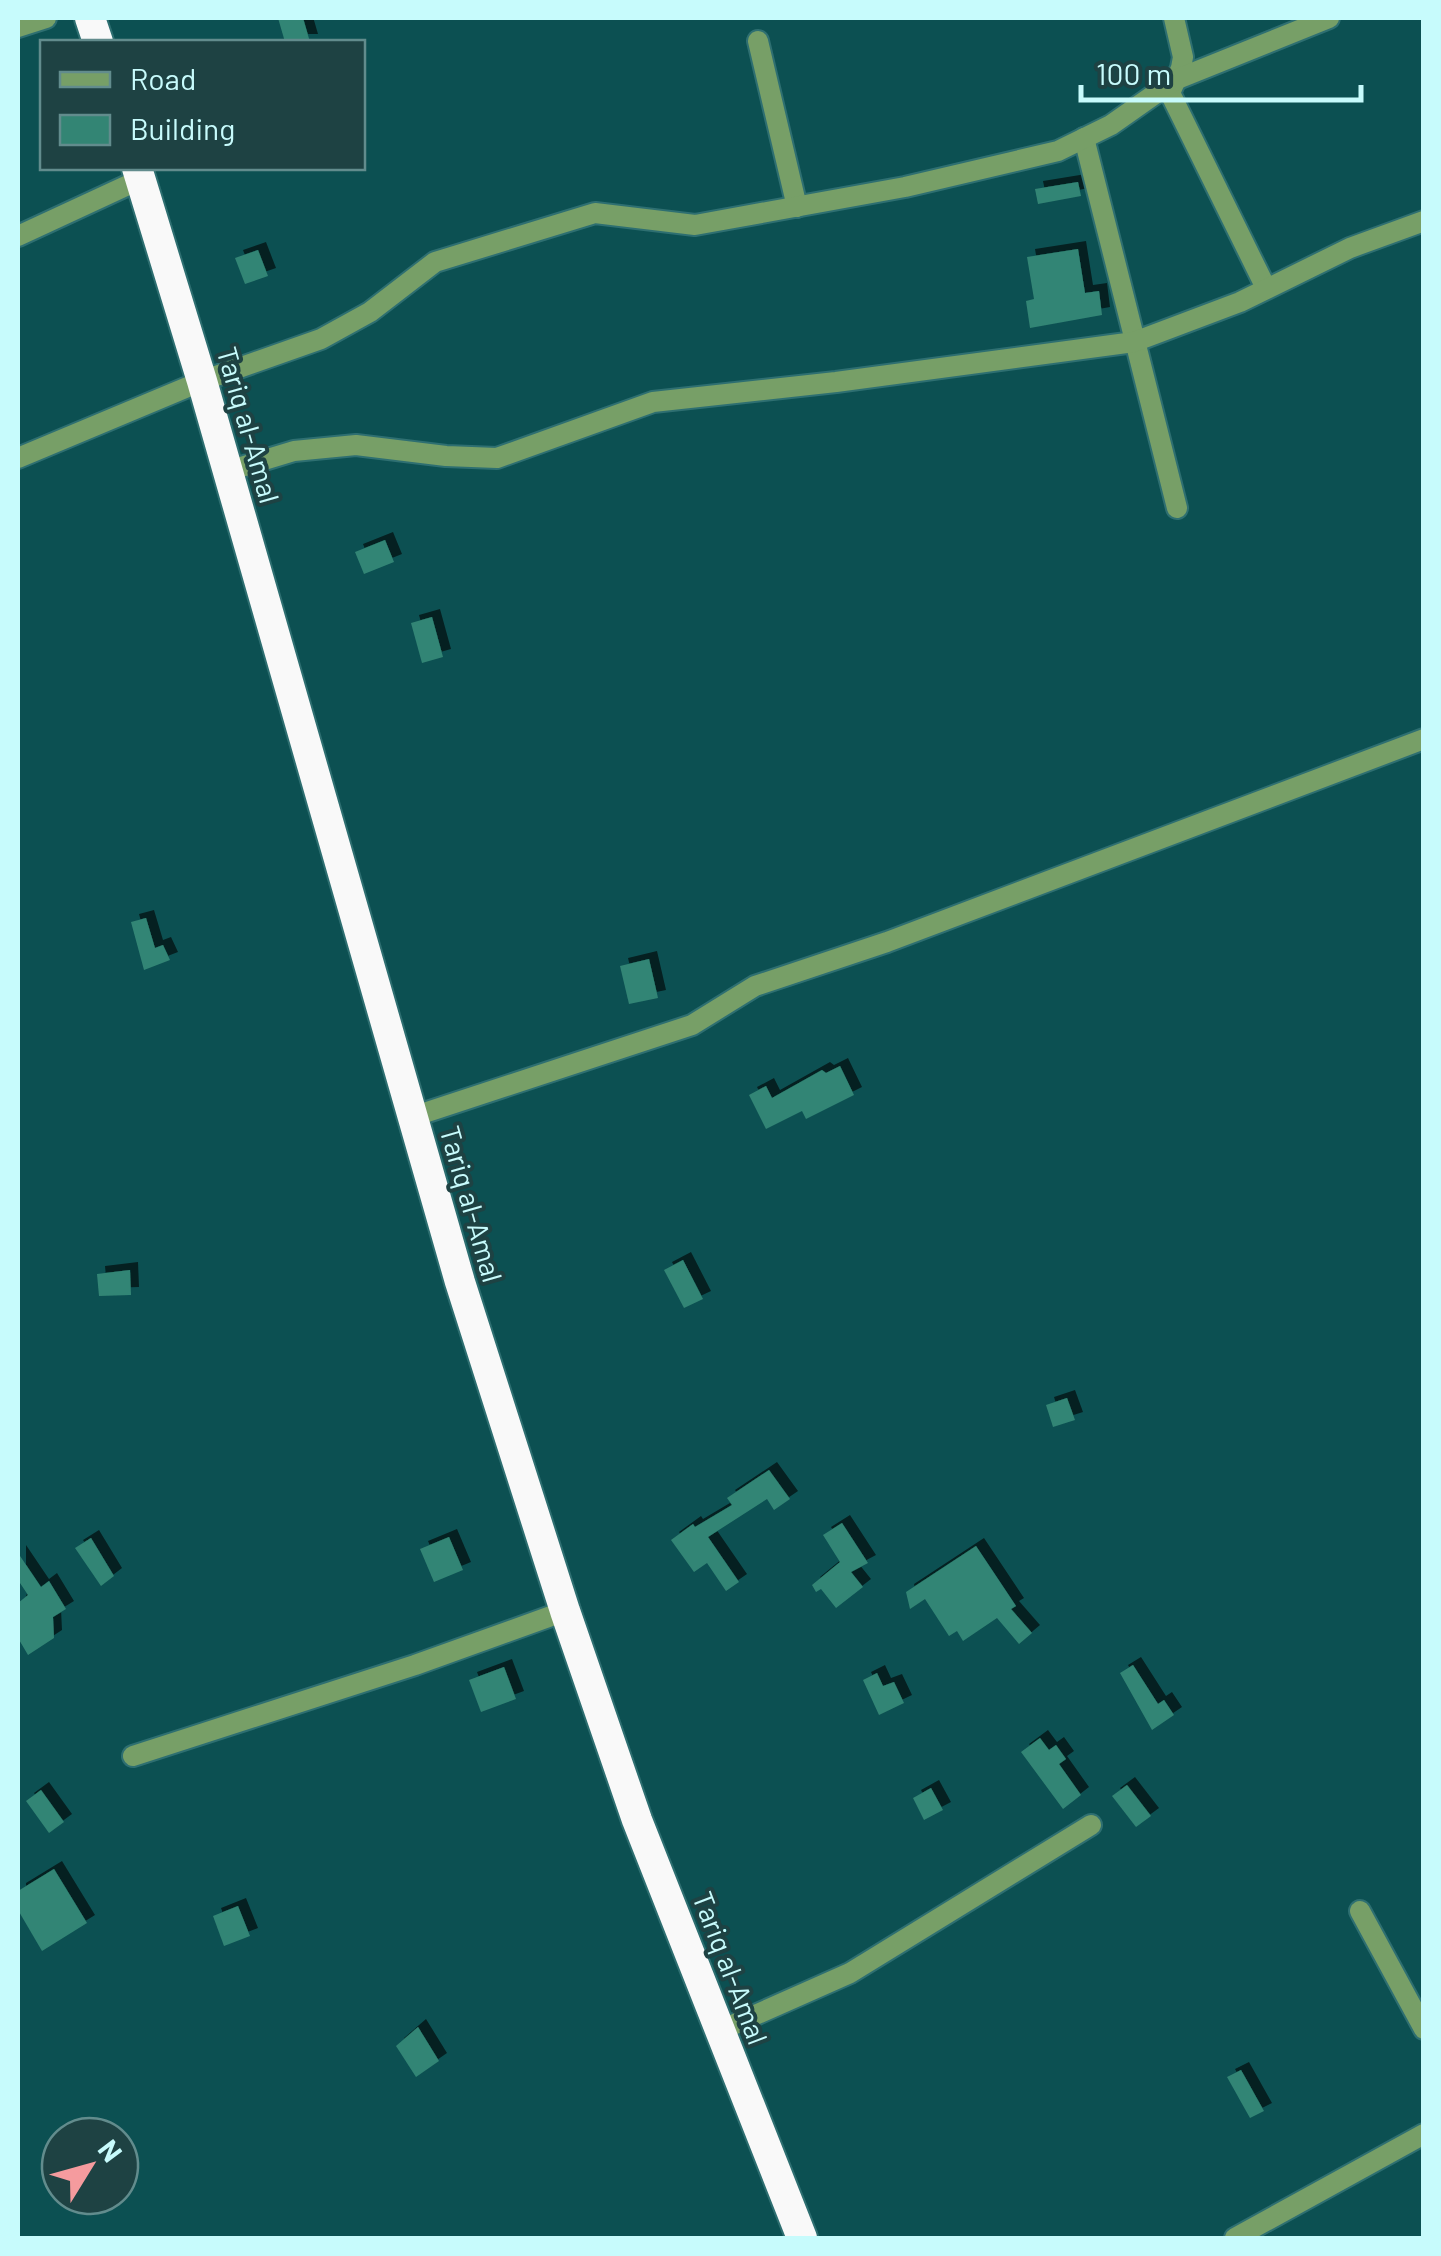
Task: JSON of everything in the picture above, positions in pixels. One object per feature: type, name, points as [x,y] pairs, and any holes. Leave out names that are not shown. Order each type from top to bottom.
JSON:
[{"type":"highway","name":"Tariq al-Amal","points":[[139,173],[460,1282],[565,1611],[638,1820],[802,2238]]},
{"type":"street","points":[[18,27],[46,18]]},
{"type":"street","points":[[1174,18],[1183,56],[1182,68],[1170,93],[1266,288]]},
{"type":"street","points":[[18,458],[202,381],[321,339],[370,312],[435,262],[596,214],[695,224],[904,188],[1058,151],[1111,126],[1175,80],[1329,18]]},
{"type":"street","points":[[758,42],[797,206]]},
{"type":"street","points":[[1084,138],[1177,508]]},
{"type":"street","points":[[18,236],[139,173]]},
{"type":"street","points":[[228,471],[294,451],[356,445],[497,458],[653,402],[1134,342],[1424,220]]},
{"type":"street","points":[[412,1117],[692,1025],[755,986],[888,942],[1424,739]]},
{"type":"street","points":[[132,1756],[415,1665],[565,1611]]},
{"type":"street","points":[[718,2031],[850,1972],[1091,1824]]},
{"type":"street","points":[[1360,1910],[1424,2029]]},
{"type":"street","points":[[1234,2238],[1424,2134]]},
{"type":"building","points":[[278,18],[303,18],[309,40],[284,40]]},
{"type":"building","points":[[1078,182],[1081,196],[1038,204],[1035,189]]},
{"type":"building","points":[[1078,249],[1085,293],[1099,291],[1102,315],[1030,328],[1026,301],[1034,299],[1027,257]]},
{"type":"building","points":[[258,250],[268,276],[245,284],[235,258]]},
{"type":"building","points":[[385,540],[394,562],[364,574],[355,552]]},
{"type":"building","points":[[432,617],[443,657],[422,663],[411,623]]},
{"type":"building","points":[[146,918],[155,948],[163,945],[170,960],[144,970],[131,922]]},
{"type":"building","points":[[649,959],[658,998],[629,1004],[620,966]]},
{"type":"building","points":[[840,1066],[854,1095],[806,1119],[802,1111],[766,1129],[749,1095],[766,1086],[772,1098],[822,1070],[826,1073]]},
{"type":"building","points":[[683,1260],[703,1299],[684,1308],[664,1270]]},
{"type":"building","points":[[130,1270],[131,1295],[99,1296],[97,1274]]},
{"type":"building","points":[[1067,1398],[1075,1420],[1053,1427],[1046,1405]]},
{"type":"building","points":[[769,1470],[790,1499],[774,1510],[767,1499],[708,1537],[739,1582],[726,1591],[707,1563],[694,1572],[671,1540],[732,1505],[727,1498]]},
{"type":"building","points":[[842,1523],[868,1563],[851,1572],[863,1587],[836,1608],[821,1589],[816,1592],[812,1585],[840,1562],[823,1535]]},
{"type":"building","points":[[449,1537],[463,1570],[434,1582],[420,1549]]},
{"type":"building","points":[[91,1538],[114,1576],[101,1586],[75,1548]]},
{"type":"building","points":[[976,1546],[1016,1606],[1011,1609],[1032,1633],[1019,1644],[997,1618],[963,1641],[957,1631],[949,1636],[925,1599],[910,1609],[906,1592]]},
{"type":"building","points":[[18,1553],[41,1587],[49,1581],[66,1609],[53,1617],[54,1638],[28,1655],[18,1638],[18,1603],[28,1595],[18,1580]]},
{"type":"building","points":[[1133,1665],[1158,1704],[1164,1700],[1174,1715],[1152,1730],[1120,1673]]},
{"type":"building","points":[[504,1667],[516,1699],[481,1712],[469,1680]]},
{"type":"building","points":[[877,1673],[883,1686],[894,1682],[904,1703],[879,1715],[863,1680]]},
{"type":"building","points":[[1040,1738],[1049,1750],[1056,1745],[1066,1759],[1059,1764],[1081,1795],[1063,1809],[1021,1752]]},
{"type":"building","points":[[1127,1785],[1151,1816],[1136,1827],[1112,1796]]},
{"type":"building","points":[[931,1788],[943,1810],[924,1820],[913,1798]]},
{"type":"building","points":[[41,1790],[64,1822],[49,1833],[26,1801]]},
{"type":"building","points":[[54,1869],[87,1923],[42,1951],[18,1910],[18,1891]]},
{"type":"building","points":[[238,1906],[250,1936],[224,1946],[213,1916]]},
{"type":"building","points":[[418,2027],[439,2061],[416,2077],[396,2046]]},
{"type":"building","points":[[1241,2070],[1264,2111],[1250,2118],[1227,2077]]}]
